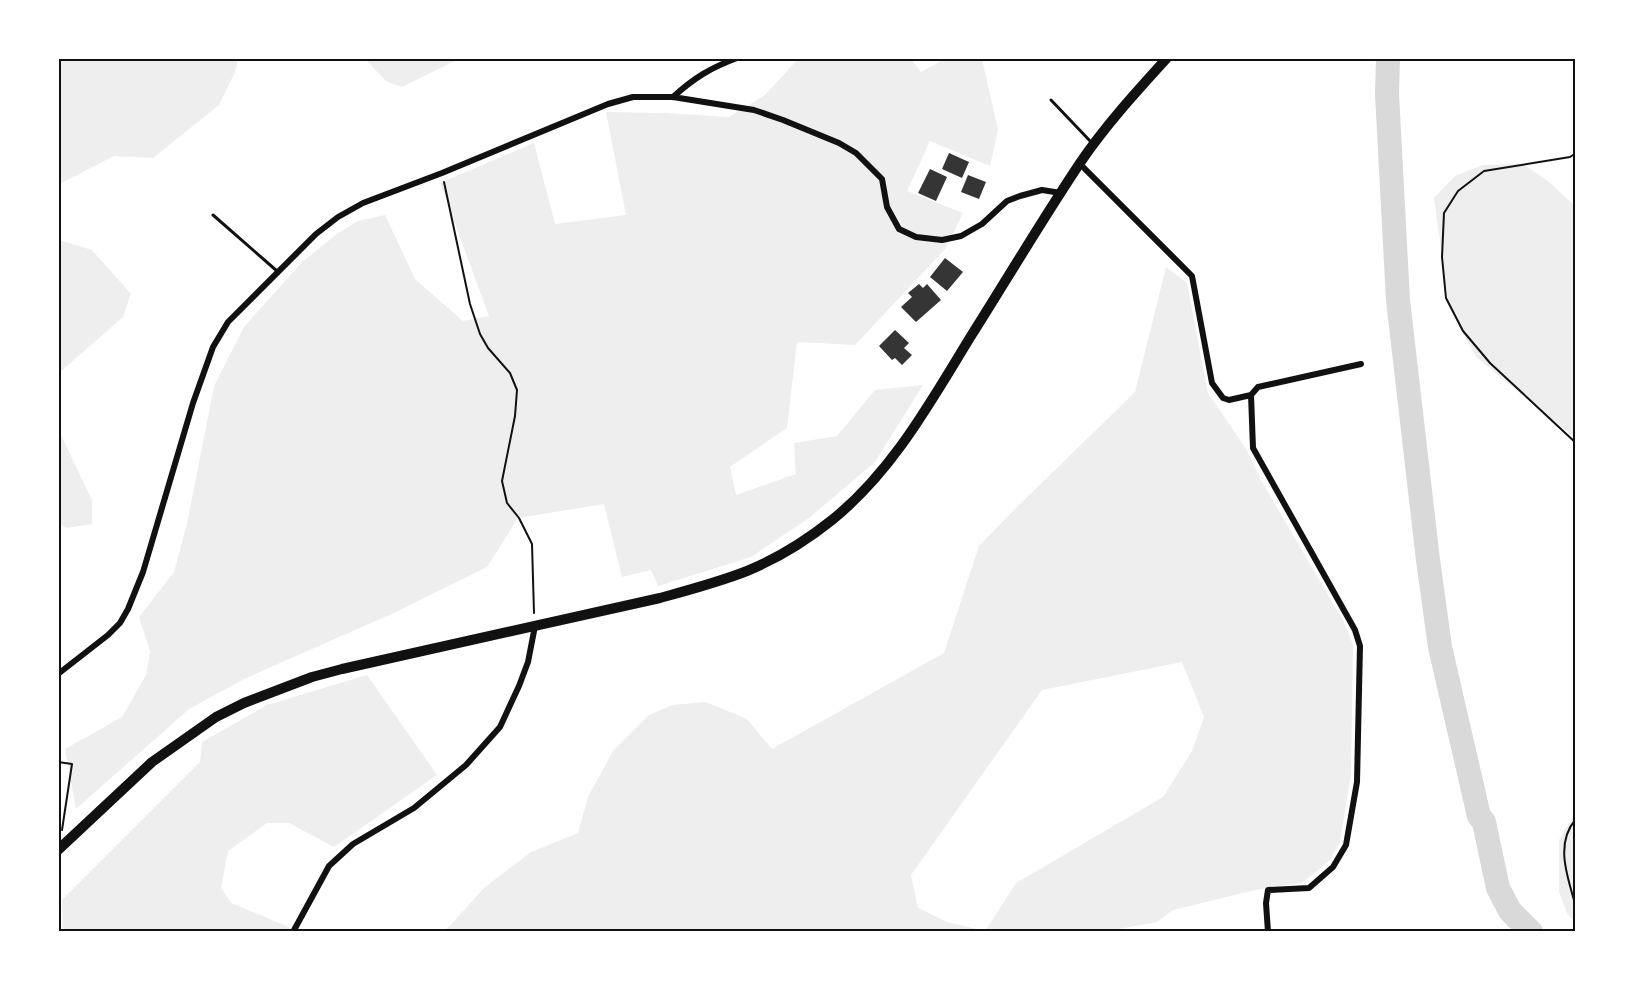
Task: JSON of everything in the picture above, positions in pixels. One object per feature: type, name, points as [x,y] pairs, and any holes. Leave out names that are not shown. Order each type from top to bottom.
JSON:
[{"type":"main road","points":[[58,849],[152,762],[216,717],[244,703],[312,677],[660,598],[740,573],[798,543],[832,520],[861,495],[906,439],[1080,164],[1121,110],[1167,58]]},
{"type":"street","points":[[673,98],[694,78],[737,58]]},
{"type":"street","points":[[58,674],[94,648],[120,623],[142,572],[193,403],[213,347],[228,322],[316,234],[338,217],[363,203],[608,104],[633,97],[673,98],[754,110],[839,143],[856,153],[882,179],[887,207],[899,229],[916,237],[942,240],[961,236],[982,224],[1007,201],[1042,190],[1061,193]]},
{"type":"street","points":[[1080,164],[1192,276],[1212,383],[1223,398],[1228,400],[1251,395],[1258,387],[1361,364]]},
{"type":"street","points":[[1251,395],[1253,448],[1356,630],[1360,646],[1357,782],[1346,845],[1334,867],[1309,888],[1268,890],[1266,903],[1268,932]]},
{"type":"street","points":[[293,932],[329,866],[353,843],[414,808],[466,765],[500,727],[528,662],[535,626]]},
{"type":"lane","points":[[1051,100],[1094,144]]},
{"type":"lane","points":[[213,215],[279,273]]},
{"type":"path","points":[[1575,153],[1570,157],[1484,171],[1458,191],[1444,213],[1442,257],[1446,298],[1463,331],[1490,363],[1575,443]]},
{"type":"path","points":[[442,173],[471,304],[480,334],[488,348],[510,373],[517,390],[515,416],[502,481],[507,503],[519,518],[532,543],[535,626]]},
{"type":"path","points":[[58,762],[72,764],[61,835]]},
{"type":"path","points":[[1575,819],[1567,829],[1563,857],[1575,907]]},
{"type":"shaded area","points":[[59,58],[238,59],[235,72],[219,105],[153,158],[114,156],[59,184]]},
{"type":"shaded area","points":[[365,59],[459,59],[402,87],[386,81]]},
{"type":"shaded area","points":[[798,59],[911,59],[921,72],[945,59],[982,59],[998,130],[990,166],[930,141],[907,191],[963,213],[946,248],[855,345],[797,342],[787,428],[730,467],[736,495],[796,474],[794,443],[837,436],[875,390],[923,385],[875,462],[809,518],[751,557],[658,586],[651,570],[622,577],[604,504],[518,518],[487,567],[396,612],[244,679],[189,709],[76,809],[65,749],[122,717],[146,675],[150,651],[139,617],[174,572],[187,524],[214,386],[244,327],[302,262],[337,234],[358,221],[385,215],[415,279],[463,321],[489,316],[440,183],[534,143],[555,224],[626,215],[606,112],[729,117],[765,95]]},
{"type":"shaded area","points":[[1523,164],[1548,181],[1575,206],[1575,438],[1476,357],[1449,307],[1434,198],[1455,176],[1483,165]]},
{"type":"shaded area","points":[[59,240],[92,250],[131,294],[123,317],[59,373]]},
{"type":"shaded area","points":[[1166,267],[1187,283],[1208,393],[1246,449],[1262,482],[1344,622],[1353,645],[1351,774],[1340,842],[1329,861],[1302,883],[1255,890],[1173,910],[1157,922],[1108,931],[444,932],[485,887],[531,852],[578,833],[588,797],[613,751],[649,715],[672,705],[706,702],[747,719],[772,749],[944,653],[979,546],[1135,392]],"holes":[[[1182,662],[1204,717],[1192,751],[1163,797],[1016,883],[985,931],[947,922],[918,908],[911,875],[1042,690]]]},
{"type":"shaded area","points":[[58,429],[92,500],[92,524],[66,528],[59,523]]},
{"type":"shaded area","points":[[367,675],[437,775],[334,847],[289,823],[267,823],[228,851],[221,888],[231,903],[289,927],[287,931],[63,931],[62,900],[200,762],[202,742],[267,705]]},
{"type":"shaded area","points":[[1575,813],[1575,922],[1567,913],[1559,892],[1559,840]]},
{"type":"building","points":[[949,153],[969,162],[962,178],[942,169]]},
{"type":"building","points":[[930,169],[947,177],[936,201],[918,193]]},
{"type":"building","points":[[968,175],[986,182],[979,199],[961,192]]},
{"type":"building","points":[[945,258],[963,272],[947,291],[930,277]]},
{"type":"building","points":[[919,284],[923,288],[927,284],[941,300],[916,322],[901,307],[912,297],[908,293]]},
{"type":"building","points":[[895,330],[909,343],[904,348],[912,355],[902,365],[895,358],[892,360],[879,346]]},
{"type":"waterway","points":[[1388,58],[1387,94],[1398,300],[1440,647],[1479,816],[1484,822],[1498,888],[1510,911],[1531,932]]}]
